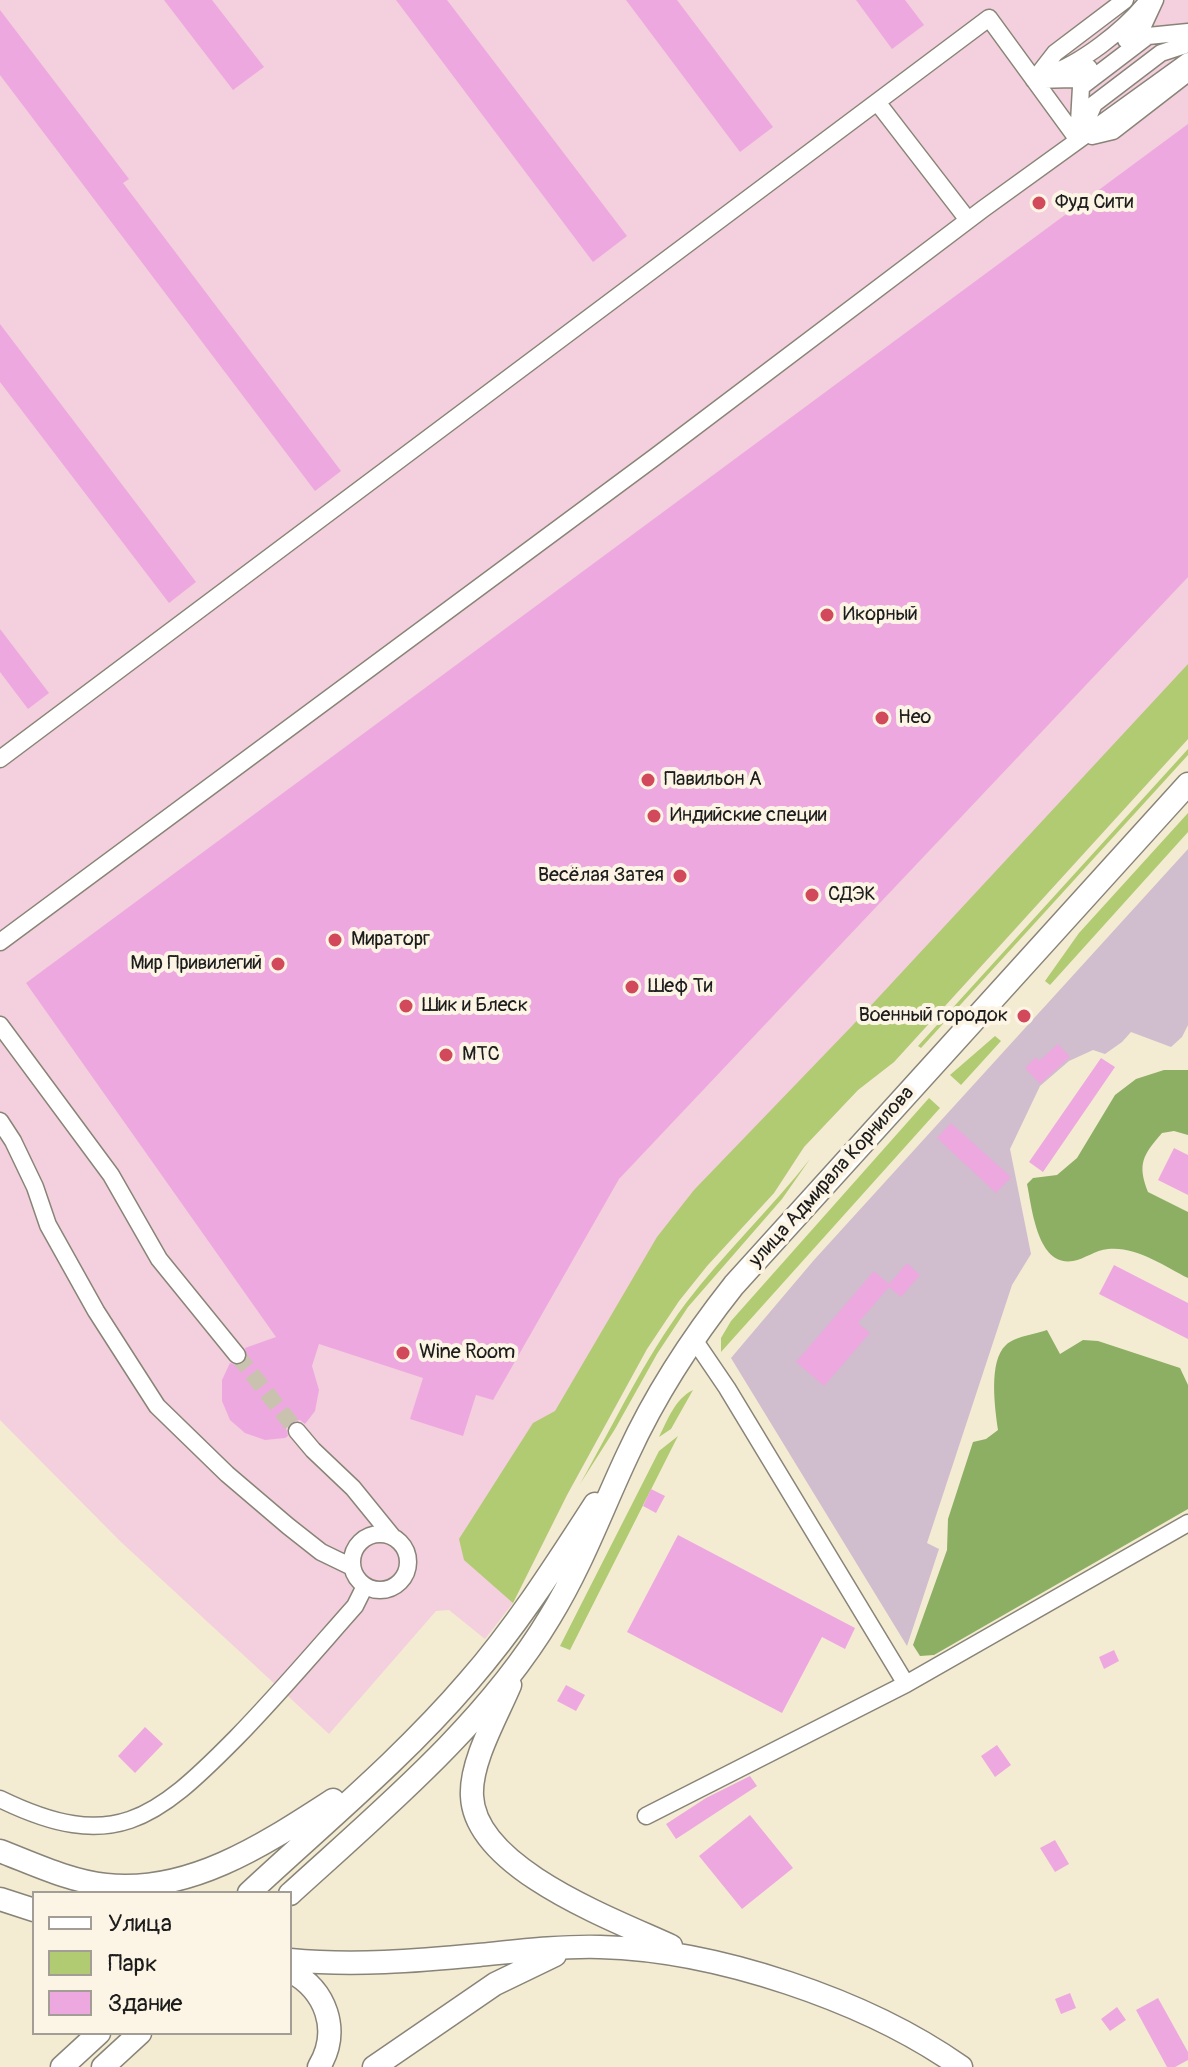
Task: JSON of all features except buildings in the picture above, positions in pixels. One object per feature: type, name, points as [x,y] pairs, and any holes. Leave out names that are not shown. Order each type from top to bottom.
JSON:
[{"type":"main road","name":"улица Адмирала Корнилова","points":[[519,1662],[549,1620],[589,1545],[628,1453],[693,1338],[734,1285],[789,1223],[1188,784]]},
{"type":"main road","points":[[251,1891],[423,1731],[502,1642],[628,1453]]},
{"type":"main road","points":[[292,1892],[407,1786],[519,1662]]},
{"type":"main road","points":[[519,1662],[473,1779],[472,1796],[482,1827],[520,1868],[566,1896],[608,1919],[705,1961]]},
{"type":"main road","points":[[0,1851],[46,1869],[104,1884],[126,1886],[167,1882],[215,1867],[245,1853],[381,1770]]},
{"type":"main road","points":[[0,1899],[32,1909]]},
{"type":"main road","points":[[374,2067],[495,1984],[571,1948]]},
{"type":"main road","points":[[292,1960],[380,1963],[571,1948],[648,1950],[705,1961],[821,1994],[911,2036],[961,2067]]},
{"type":"main road","points":[[292,1972],[309,1983],[324,2005],[329,2030],[319,2067]]},
{"type":"main road","points":[[62,2067],[97,2035]]},
{"type":"main road","points":[[103,2067],[138,2035]]},
{"type":"street","points":[[1034,80],[1055,53],[1125,0]]},
{"type":"street","points":[[1034,80],[1140,0]]},
{"type":"street","points":[[1034,80],[1067,69],[1134,18],[1149,0]]},
{"type":"street","points":[[1034,80],[1074,79],[1142,28],[1155,0]]},
{"type":"street","points":[[0,759],[989,18],[1078,140]]},
{"type":"street","points":[[1078,140],[1087,95],[1154,44],[1188,35]]},
{"type":"street","points":[[1078,140],[1094,104],[1161,53],[1188,44]]},
{"type":"street","points":[[1078,140],[1101,114],[1168,63],[1188,52]]},
{"type":"street","points":[[0,942],[655,457],[968,220],[1188,61]]},
{"type":"street","points":[[1078,140],[1113,131],[1188,73]]},
{"type":"street","points":[[877,102],[968,220]]},
{"type":"street","points":[[0,1025],[111,1175],[159,1259],[237,1355]]},
{"type":"street","points":[[0,1121],[35,1187],[48,1225],[96,1311],[157,1406],[227,1474],[288,1526],[321,1552],[352,1567]]},
{"type":"street","points":[[693,1338],[727,1388],[906,1684]]},
{"type":"street","points":[[297,1431],[403,1545],[409,1559],[406,1575],[395,1587],[380,1591],[365,1586],[356,1578],[352,1567],[354,1551],[363,1539],[377,1534],[392,1536]]},
{"type":"street","points":[[646,1816],[906,1684],[1188,1523]]},
{"type":"street","points":[[0,1799],[33,1815],[69,1824],[105,1825],[155,1811],[198,1777],[255,1719],[355,1606],[365,1586]]},
{"type":"shaded area","name":"Фуд Сити","points":[[0,0],[1188,0],[1188,739],[894,1062],[858,1090],[804,1147],[774,1193],[679,1301],[647,1349],[567,1495],[513,1603],[485,1639],[449,1610],[436,1611],[329,1734],[121,1542],[0,1420]]},
{"type":"shaded area","points":[[1188,849],[1188,1025],[1182,1037],[1171,1047],[1131,1032],[1105,1054],[1093,1050],[1069,1061],[1040,1086],[1010,1149],[1031,1254],[1012,1285],[927,1543],[939,1549],[907,1646],[731,1358],[814,1260]]},
{"type":"green space","points":[[1188,664],[1188,739],[894,1062],[858,1090],[804,1147],[774,1193],[679,1301],[647,1349],[567,1495],[513,1603],[464,1560],[459,1539],[533,1423],[555,1411],[657,1237],[694,1190],[851,1027]]},
{"type":"green space","points":[[1188,749],[1188,755],[921,1048],[918,1046]]},
{"type":"green space","points":[[1188,813],[1188,832],[1050,985],[1045,981],[1079,933]]},
{"type":"green space","points":[[995,1036],[1001,1041],[961,1085],[950,1075]]},
{"type":"green space","points":[[1164,1070],[1188,1070],[1188,1135],[1174,1131],[1162,1133],[1146,1154],[1143,1174],[1148,1192],[1188,1212],[1188,1278],[1150,1258],[1118,1249],[1103,1250],[1073,1261],[1051,1255],[1038,1233],[1027,1184],[1033,1178],[1057,1175],[1077,1158],[1115,1095],[1136,1079]]},
{"type":"green space","points":[[929,1098],[940,1108],[721,1352],[721,1338],[731,1321]]},
{"type":"green space","points":[[810,1159],[782,1199],[688,1307],[580,1484],[671,1324]]},
{"type":"green space","points":[[1047,1330],[1060,1354],[1083,1340],[1098,1341],[1180,1368],[1188,1385],[1188,1509],[934,1655],[920,1656],[913,1645],[947,1550],[948,1519],[973,1442],[986,1439],[998,1430],[994,1386],[1000,1352],[1014,1340]]},
{"type":"green space","points":[[693,1390],[671,1429],[659,1437],[677,1404]]},
{"type":"green space","points":[[678,1436],[570,1650],[560,1646],[659,1451]]},
{"type":"tunnel","points":[[237,1355],[297,1431]]},
{"type":"place","name":"Фуд Сити","points":[[1039,203]]},
{"type":"place","name":"Икорный","points":[[827,615]]},
{"type":"place","name":"Нео","points":[[882,718]]},
{"type":"place","name":"Павильон А","points":[[648,780]]},
{"type":"place","name":"Индийские специи","points":[[654,816]]},
{"type":"place","name":"Весёлая Затея","points":[[680,876]]},
{"type":"place","name":"СДЭК","points":[[812,895]]},
{"type":"place","name":"Мираторг","points":[[335,940]]},
{"type":"place","name":"Мир Привилегий","points":[[278,964]]},
{"type":"place","name":"Шеф Ти","points":[[632,987]]},
{"type":"place","name":"Шик и Блеск","points":[[406,1006]]},
{"type":"place","name":"Военный городок","points":[[1024,1016]]},
{"type":"place","name":"МТС","points":[[446,1055]]},
{"type":"place","name":"Wine Room","points":[[403,1353]]}]
